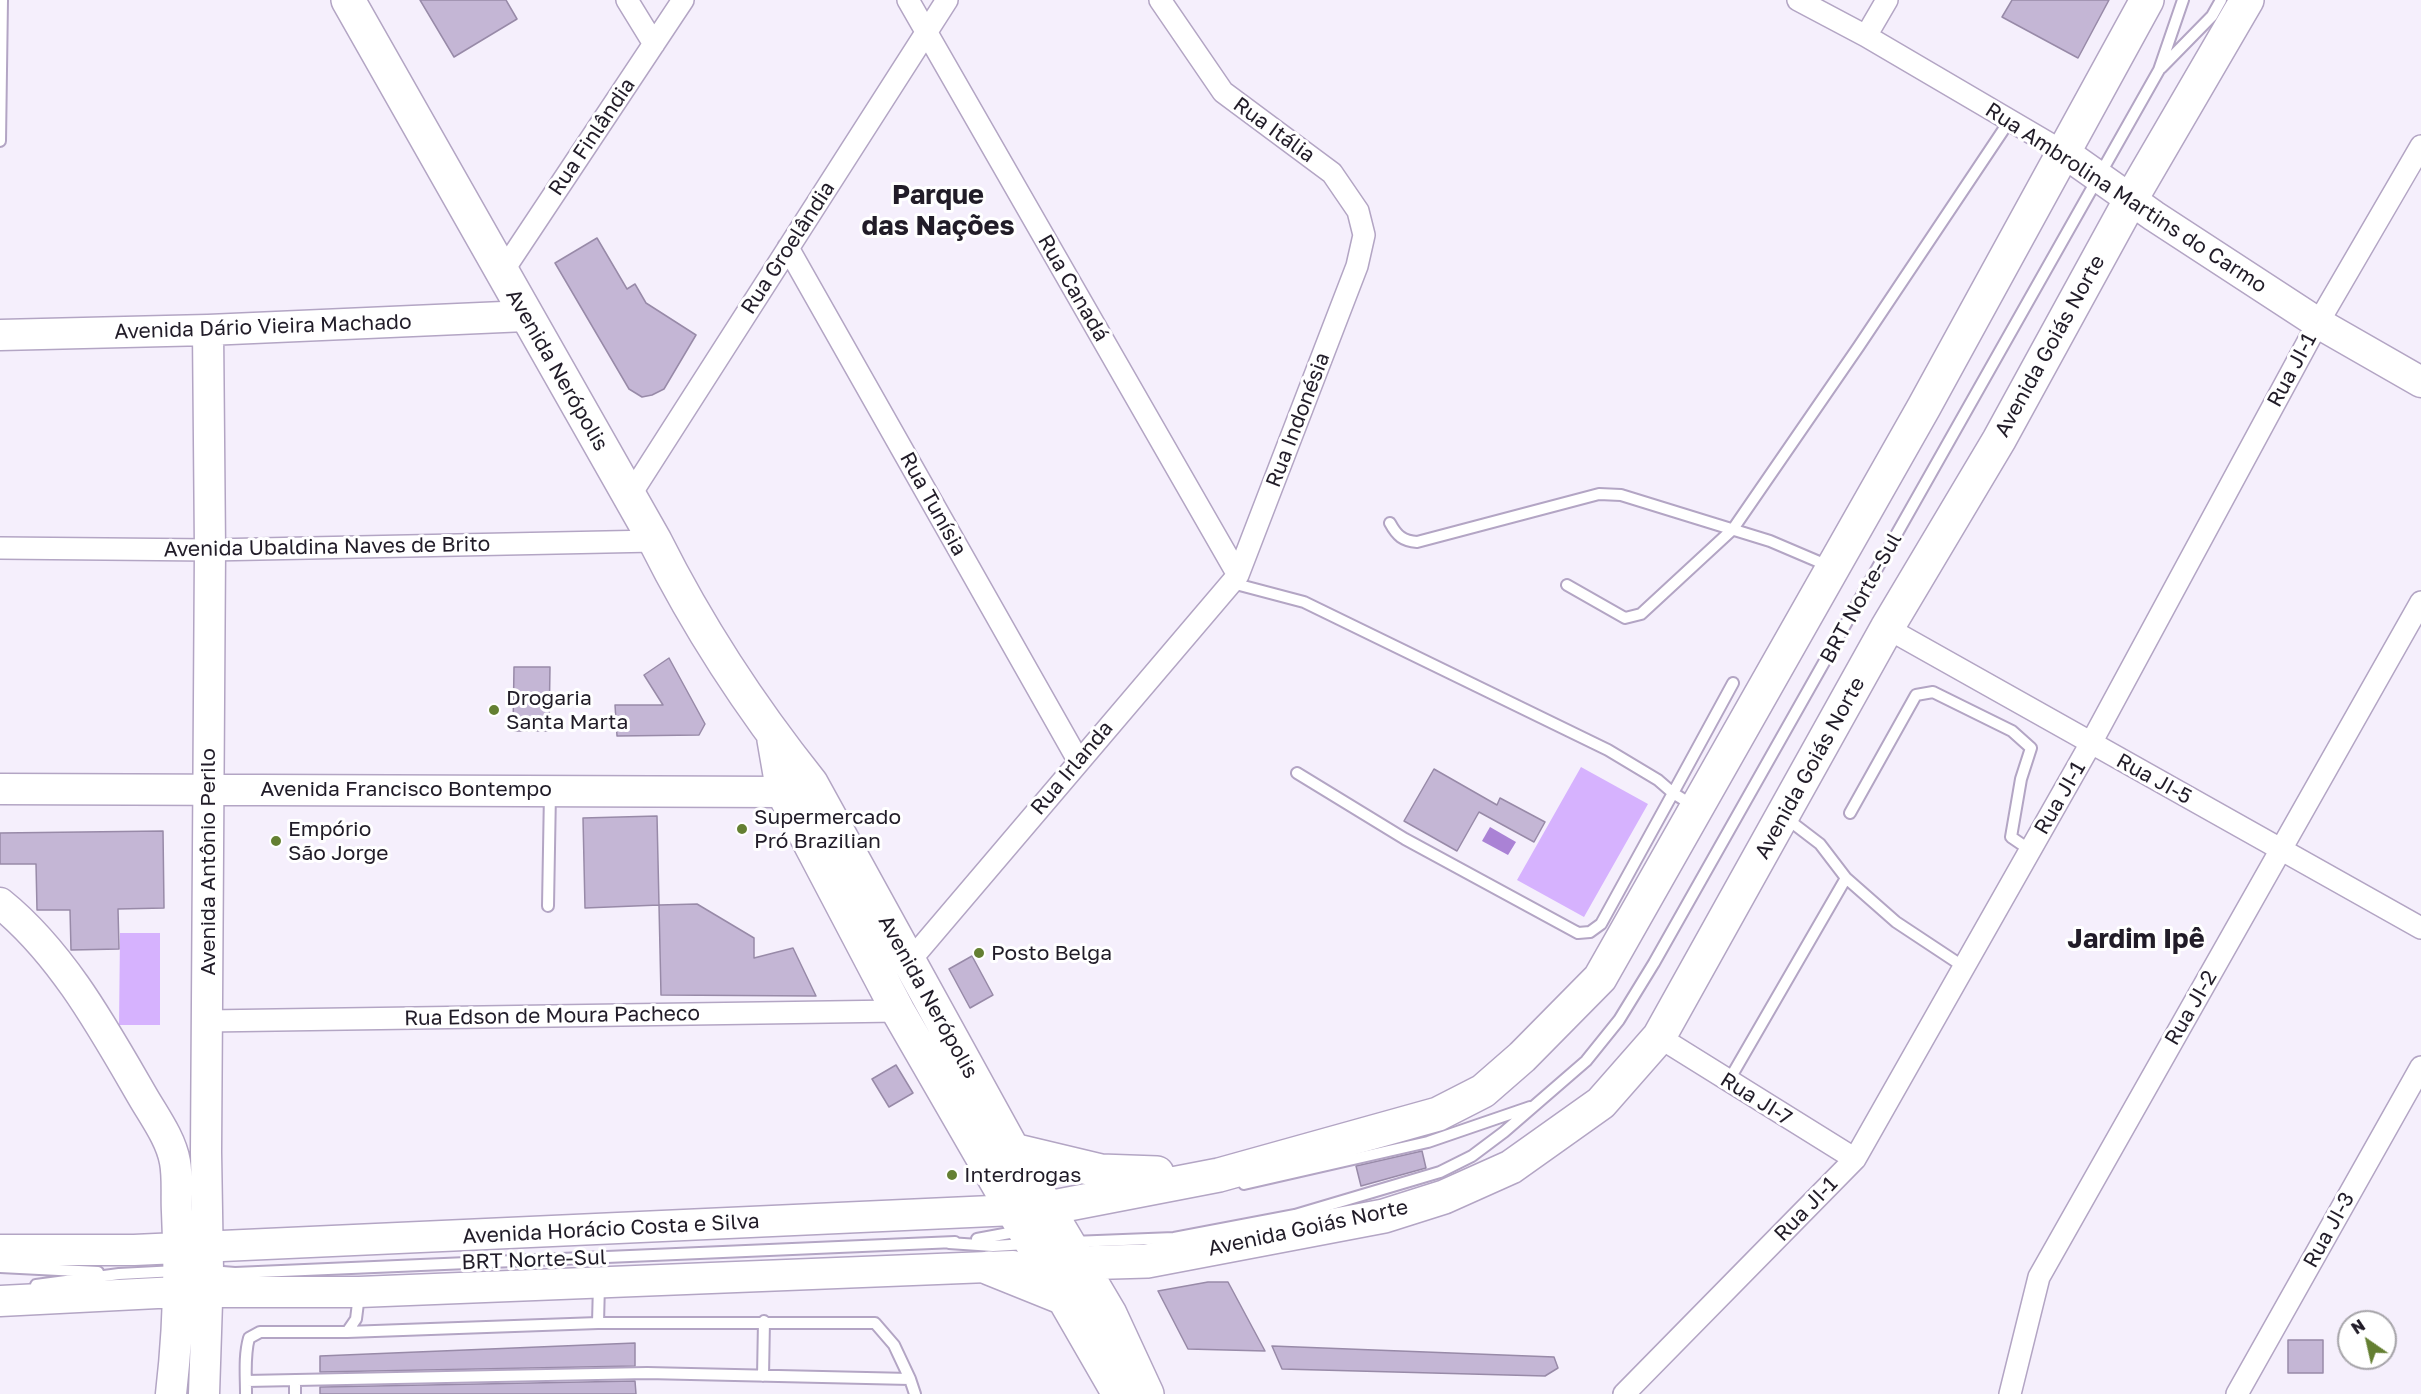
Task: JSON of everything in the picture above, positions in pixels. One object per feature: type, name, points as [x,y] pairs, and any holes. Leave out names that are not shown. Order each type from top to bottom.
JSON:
[{"type":"main road","name":"Avenida Nerópolis","points":[[348,0],[501,274],[655,541],[687,605],[773,735],[898,1011],[1047,1234]]},
{"type":"main road","points":[[1013,1150],[1101,1171],[1227,1180],[1438,1114],[1483,1091],[1522,1057],[1600,978],[1685,800],[1833,568],[2147,0]]},
{"type":"main road","name":"Avenida Goiás Norte","points":[[1147,1261],[1384,1216],[1444,1197],[1511,1167],[1563,1132],[1601,1103],[1659,1037],[1887,628],[1999,440],[2131,199],[2247,0]]},
{"type":"main road","name":"Avenida Nerópolis","points":[[797,787],[908,963],[1013,1150],[1047,1234]]},
{"type":"main road","name":"Avenida Horácio Costa e Silva","points":[[1047,1234],[1227,1180]]},
{"type":"main road","points":[[1047,1234],[1066,1299],[1119,1394]]},
{"type":"main road","points":[[1047,1234],[1110,1314],[1147,1394]]},
{"type":"main road","name":"Avenida Horácio Costa e Silva","points":[[1047,1234],[1147,1261]]},
{"type":"main road","points":[[1110,1314],[1123,1290],[1147,1261]]},
{"type":"main road","points":[[989,1268],[1066,1299]]},
{"type":"street","points":[[627,0],[654,44]]},
{"type":"street","name":"Rua Finlândia","points":[[501,274],[683,0]]},
{"type":"street","name":"Rua Canadá","points":[[908,0],[1235,579]]},
{"type":"street","name":"Rua Groelândia","points":[[629,497],[947,0]]},
{"type":"street","name":"Rua Itália","points":[[1160,0],[1223,92],[1332,173],[1358,211],[1364,234],[1357,266]]},
{"type":"street","name":"Rua Ambrolina Martins do Carmo","points":[[1798,0],[1866,36],[2062,151],[2318,323],[2421,382]]},
{"type":"street","points":[[1866,36],[1887,0]]},
{"type":"street","name":"Rua JI-1","points":[[1624,1394],[1855,1159],[2091,743],[2318,323],[2421,146]]},
{"type":"street","name":"Rua Tunísia","points":[[788,248],[1078,760]]},
{"type":"street","name":"Rua Indonésia","points":[[1235,579],[1357,266]]},
{"type":"street","name":"Avenida Dário Vieira Machado","points":[[0,335],[208,330],[526,316]]},
{"type":"street","name":"Avenida Antônio Perilo","points":[[171,1394],[176,1349],[193,1271],[206,1152],[210,550],[208,330]]},
{"type":"street","name":"Avenida Ubaldina Naves de Brito","points":[[0,548],[210,550],[655,541]]},
{"type":"street","name":"Rua Irlanda","points":[[908,963],[1078,760],[1235,579]]},
{"type":"street","name":"Rua JI-2","points":[[2010,1394],[2038,1277],[2421,602]]},
{"type":"street","name":"Rua JI-5","points":[[1887,628],[2421,928]]},
{"type":"street","name":"Avenida Francisco Bontempo","points":[[0,789],[550,790],[797,787]]},
{"type":"street","points":[[0,903],[13,913],[65,972],[123,1063],[163,1132],[175,1161],[193,1271]]},
{"type":"street","name":"Rua Edson de Moura Pacheco","points":[[207,1021],[898,1011]]},
{"type":"street","name":"Rua JI-7","points":[[1659,1037],[1855,1159]]},
{"type":"street","name":"Rua JI-3","points":[[2237,1394],[2421,1067]]},
{"type":"street","points":[[175,1161],[206,1152]]},
{"type":"street","name":"Avenida Horácio Costa e Silva","points":[[0,1250],[359,1292],[599,1281],[989,1268],[1047,1234]]},
{"type":"street","name":"Avenida Horácio Costa e Silva","points":[[11,1294],[193,1271],[1047,1234]]},
{"type":"street","name":"Avenida Antônio Perilo","points":[[193,1271],[204,1394]]},
{"type":"lane","points":[[0,141],[2,0]]},
{"type":"lane","name":"BRT Norte-Sul","points":[[1047,1234],[1174,1238],[1295,1215],[1440,1172],[1472,1156],[1536,1105],[1586,1060],[1619,1020],[1643,982],[2099,177],[2159,70],[2183,0]]},
{"type":"lane","name":"BRT Norte-Sul","points":[[2159,70],[2212,16],[2221,0]]},
{"type":"lane","points":[[1567,585],[1625,618],[1641,614],[1733,529],[2010,120]]},
{"type":"lane","points":[[1390,523],[1397,535],[1406,541],[1418,542],[1599,494],[1621,495],[1770,540],[1833,568]]},
{"type":"lane","points":[[1235,579],[1304,602],[1608,750],[1658,780],[1685,800]]},
{"type":"lane","points":[[1297,773],[1405,839],[1578,933],[1590,932],[1601,924],[1685,800],[1733,683]]},
{"type":"lane","points":[[1850,813],[1916,695],[1933,692],[2012,731],[2031,748],[2021,779],[2011,837],[2030,850]]},
{"type":"lane","points":[[548,906],[550,790]]},
{"type":"lane","points":[[1783,816],[1820,844],[1846,878],[1896,922],[1964,967]]},
{"type":"lane","points":[[1728,1082],[1846,878]]},
{"type":"lane","points":[[1227,1180],[1406,1148],[1536,1105]]},
{"type":"lane","points":[[949,1243],[1047,1234]]},
{"type":"lane","points":[[949,1243],[993,1246],[1047,1234]]},
{"type":"lane","name":"BRT Norte-Sul","points":[[0,1267],[119,1274],[193,1271],[235,1273],[949,1243]]},
{"type":"lane","name":"BRT Norte-Sul","points":[[11,1294],[119,1274]]},
{"type":"lane","points":[[598,1323],[599,1281]]},
{"type":"lane","points":[[348,1332],[359,1308],[359,1292]]},
{"type":"lane","points":[[763,1376],[764,1321]]},
{"type":"lane","points":[[246,1394],[246,1349],[249,1338],[261,1332],[348,1332],[598,1323],[764,1321],[875,1323],[894,1345],[915,1394]]},
{"type":"lane","points":[[246,1381],[647,1373],[910,1379]]},
{"type":"lane","points":[[294,1394],[295,1381]]},
{"type":"shaded area","points":[[1581,767],[1648,804],[1584,917],[1517,880]]},
{"type":"shaded area","points":[[1490,827],[1516,842],[1508,855],[1482,841]]},
{"type":"shaded area","points":[[120,933],[160,933],[160,1025],[119,1025]]},
{"type":"building","points":[[420,0],[506,0],[517,19],[454,57]]},
{"type":"building","points":[[2012,0],[2109,0],[2078,58],[2002,17]]},
{"type":"building","points":[[597,238],[627,289],[635,284],[646,303],[696,335],[664,389],[652,395],[642,397],[629,389],[555,263]]},
{"type":"building","points":[[669,658],[705,724],[699,735],[617,736],[615,705],[663,705],[644,675]]},
{"type":"building","points":[[514,667],[550,667],[549,731],[513,731]]},
{"type":"building","points":[[1434,769],[1497,805],[1500,798],[1545,822],[1534,842],[1479,812],[1457,851],[1404,821]]},
{"type":"building","points":[[657,816],[659,905],[585,908],[583,818]]},
{"type":"building","points":[[163,831],[164,908],[118,909],[119,949],[71,950],[70,910],[37,910],[36,864],[0,864],[0,833]]},
{"type":"building","points":[[697,904],[754,938],[754,958],[793,948],[816,996],[661,995],[659,905]]},
{"type":"building","points":[[972,956],[993,995],[970,1008],[949,969]]},
{"type":"building","points":[[896,1065],[913,1093],[889,1107],[872,1079]]},
{"type":"building","points":[[1422,1151],[1426,1168],[1361,1186],[1356,1166]]},
{"type":"building","points":[[1208,1282],[1228,1282],[1265,1351],[1188,1349],[1158,1291]]},
{"type":"building","points":[[2288,1340],[2323,1340],[2323,1373],[2288,1373]]},
{"type":"building","points":[[635,1343],[635,1366],[320,1372],[320,1356]]},
{"type":"building","points":[[1272,1346],[1554,1357],[1558,1368],[1545,1376],[1282,1369]]},
{"type":"building","points":[[635,1381],[636,1394],[320,1394],[320,1387]]},
{"type":"place","name":"Drogaria Santa Marta","points":[[494,710]]},
{"type":"place","name":"Supermercado Pró Brazilian","points":[[742,829]]},
{"type":"place","name":"Empório São Jorge","points":[[276,841]]},
{"type":"place","name":"Posto Belga","points":[[979,953]]},
{"type":"place","name":"Interdrogas","points":[[952,1175]]},
{"type":"district","name":"Parque das Nações","points":[[938,210]]},
{"type":"district","name":"Jardim Ipê","points":[[2136,939]]}]
